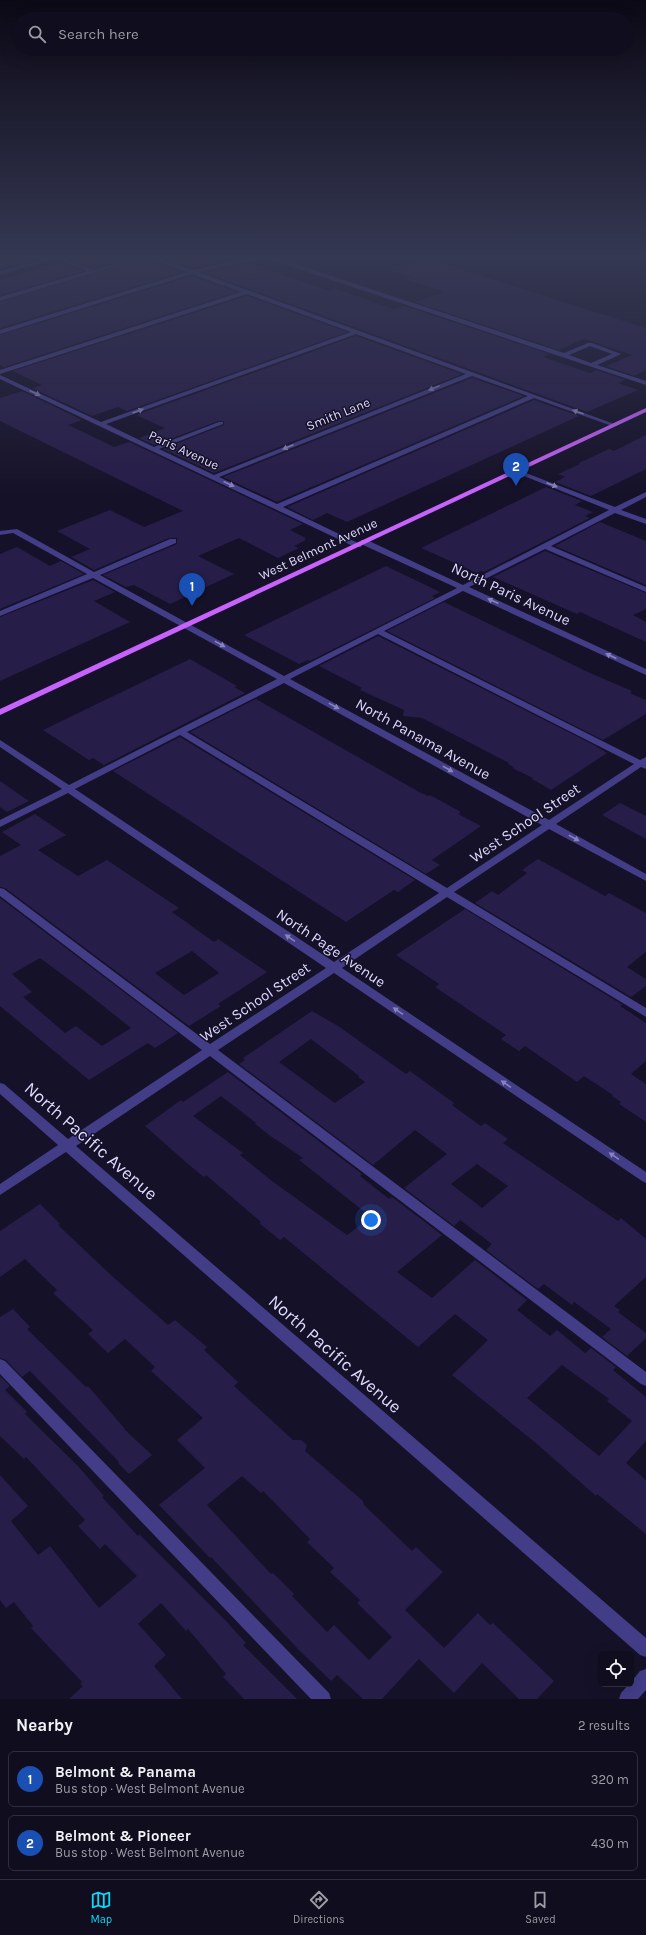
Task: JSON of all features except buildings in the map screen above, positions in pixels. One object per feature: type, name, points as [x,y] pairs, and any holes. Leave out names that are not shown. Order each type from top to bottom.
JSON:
[{"type":"main road","name":"West Belmont Avenue","points":[[1,710],[646,411]]},
{"type":"street","points":[[0,372],[110,336]]},
{"type":"street","points":[[101,424],[343,336]]},
{"type":"street","points":[[367,336],[614,425]]},
{"type":"street","points":[[505,336],[646,384]]},
{"type":"street","points":[[563,356],[590,344],[618,354],[591,365]]},
{"type":"street","name":"Smith Lane","points":[[214,477],[471,374]]},
{"type":"street","name":"Paris Avenue","points":[[0,377],[277,506],[361,543]]},
{"type":"street","points":[[277,506],[533,396]]},
{"type":"street","points":[[154,449],[220,423]]},
{"type":"street","points":[[516,471],[646,522]]},
{"type":"street","points":[[0,824],[646,494]]},
{"type":"street","name":"North Panama Avenue","points":[[0,533],[14,531],[646,878]]},
{"type":"street","points":[[0,614],[173,541]]},
{"type":"street","name":"North Paris Avenue","points":[[361,543],[646,672]]},
{"type":"street","points":[[545,546],[646,590]]},
{"type":"street","points":[[378,631],[645,763]]},
{"type":"street","points":[[181,732],[646,1013]]},
{"type":"street","name":"North Page Avenue","points":[[0,743],[646,1178]]},
{"type":"street","name":"West School Street","points":[[0,1190],[645,763]]},
{"type":"street","points":[[0,891],[646,1380]]},
{"type":"street","name":"North Pacific Avenue","points":[[0,1087],[646,1649]]},
{"type":"street","points":[[0,1365],[323,1699]]},
{"type":"street","points":[[627,1699],[646,1677]]},
{"type":"place","name":"Belmont & Pioneer","points":[[516,486]]},
{"type":"place","name":"Belmont & Panama","points":[[192,606]]}]
